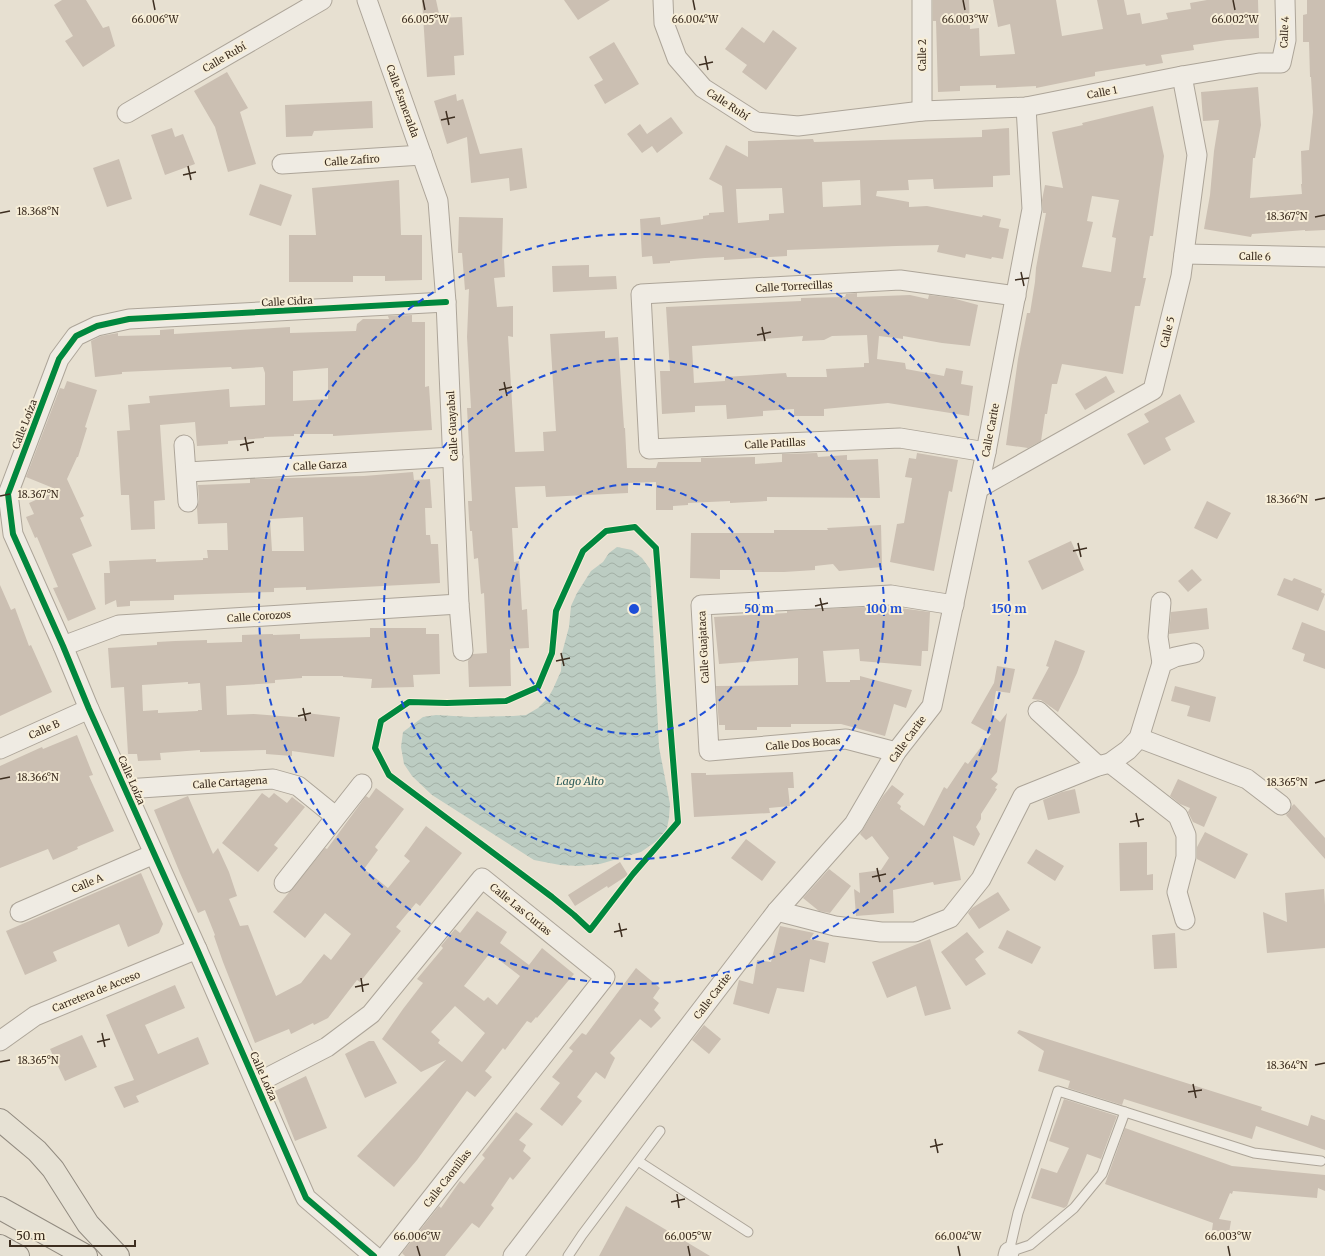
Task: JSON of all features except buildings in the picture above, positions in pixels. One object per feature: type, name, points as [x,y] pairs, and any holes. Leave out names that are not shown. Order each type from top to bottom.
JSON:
[{"type":"main road","points":[[0,1120],[36,1150],[53,1169],[88,1224],[118,1256]]},
{"type":"main road","points":[[0,1208],[86,1256]]},
{"type":"main road","points":[[0,1246],[18,1256]]},
{"type":"street","name":"Calle Rubí","points":[[127,113],[322,0]]},
{"type":"street","name":"Calle Esmeralda","points":[[367,0],[438,201]]},
{"type":"street","name":"Calle Rubí","points":[[663,0],[664,23],[677,58],[703,88],[756,122],[798,126],[922,111]]},
{"type":"street","name":"Calle 2","points":[[922,0],[922,111]]},
{"type":"street","name":"Calle 4","points":[[1281,63],[1286,40],[1285,0]]},
{"type":"street","name":"Calle 1","points":[[922,111],[1026,107],[1182,76],[1259,63],[1281,63]]},
{"type":"street","name":"Calle 5","points":[[979,488],[1153,390],[1180,276],[1197,155],[1182,76]]},
{"type":"street","name":"Calle Carite","points":[[513,1256],[777,911],[854,824],[896,752],[932,706],[979,488],[1032,209],[1026,107]]},
{"type":"street","name":"Calle Zafiro","points":[[282,164],[422,155]]},
{"type":"street","name":"Calle Guayabal","points":[[438,201],[446,302],[454,457],[459,604],[463,651]]},
{"type":"street","name":"Calle 6","points":[[1184,254],[1325,257]]},
{"type":"street","name":"Calle Torrecillas","points":[[645,363],[641,294],[900,280],[1016,296]]},
{"type":"street","name":"Calle Cidra","points":[[129,319],[446,302]]},
{"type":"street","name":"Calle Loíza","points":[[129,319],[97,326],[76,336],[59,359],[8,494],[13,534],[63,646],[89,709],[198,949],[306,1198],[374,1256]]},
{"type":"street","name":"Calle Patillas","points":[[645,363],[649,449],[900,438],[986,452]]},
{"type":"street","points":[[184,445],[188,502]]},
{"type":"street","name":"Calle Garza","points":[[187,472],[454,457]]},
{"type":"street","name":"Calle Guajataca","points":[[709,751],[701,605],[891,594],[954,605]]},
{"type":"street","points":[[777,911],[835,926],[881,932],[915,932],[950,918],[981,879],[1023,796],[1104,765],[1128,750],[1139,738],[1162,663],[1158,636],[1161,602]]},
{"type":"street","name":"Calle Corozos","points":[[63,646],[119,625],[459,604]]},
{"type":"street","points":[[1162,663],[1176,657],[1194,653]]},
{"type":"street","name":"Calle B","points":[[0,749],[89,709]]},
{"type":"street","points":[[1038,711],[1104,765],[1178,816],[1186,835],[1186,857],[1177,892],[1185,920]]},
{"type":"street","points":[[1139,738],[1247,779],[1281,805]]},
{"type":"street","name":"Calle Dos Bocas","points":[[709,751],[846,739],[896,752]]},
{"type":"street","name":"Calle Cartagena","points":[[126,790],[273,779],[298,786],[335,816]]},
{"type":"street","points":[[284,883],[335,816],[362,784]]},
{"type":"street","name":"Calle A","points":[[20,912],[154,854]]},
{"type":"street","name":"Calle Las Curias","points":[[257,1083],[327,1047],[371,1014],[482,878],[605,977],[509,1099]]},
{"type":"street","name":"Carretera de Acceso","points":[[0,1041],[35,1016],[198,949]]},
{"type":"street","name":"Calle Caonillas","points":[[386,1256],[509,1099]]},
{"type":"lane","points":[[1009,1254],[1018,1213],[1058,1091],[1254,1153],[1322,1161]]},
{"type":"lane","points":[[1009,1254],[1030,1245],[1063,1218],[1074,1208],[1102,1174],[1125,1112]]},
{"type":"lane","points":[[568,1256],[660,1131]]},
{"type":"lane","points":[[638,1161],[748,1232]]},
{"type":"water","name":"Lago Alto","points":[[617,547],[632,550],[642,558],[650,569],[659,747],[670,804],[667,828],[661,838],[641,852],[600,864],[578,866],[560,865],[534,860],[432,795],[412,776],[404,764],[401,747],[403,732],[423,717],[436,715],[471,717],[526,715],[538,708],[548,698],[561,671],[562,653],[569,627],[571,606],[577,593],[591,571],[603,562],[609,553]]},
{"type":"cycle path","points":[[374,1256],[306,1198],[13,534],[8,494],[59,359],[76,336],[97,326],[129,319],[446,302]]},
{"type":"cycle path","points":[[635,527],[656,548],[678,822],[633,874],[590,930],[552,897],[389,775],[375,748],[381,721],[409,702],[447,703],[506,701],[538,687],[552,653],[556,611],[583,551],[606,531],[635,527]]}]
